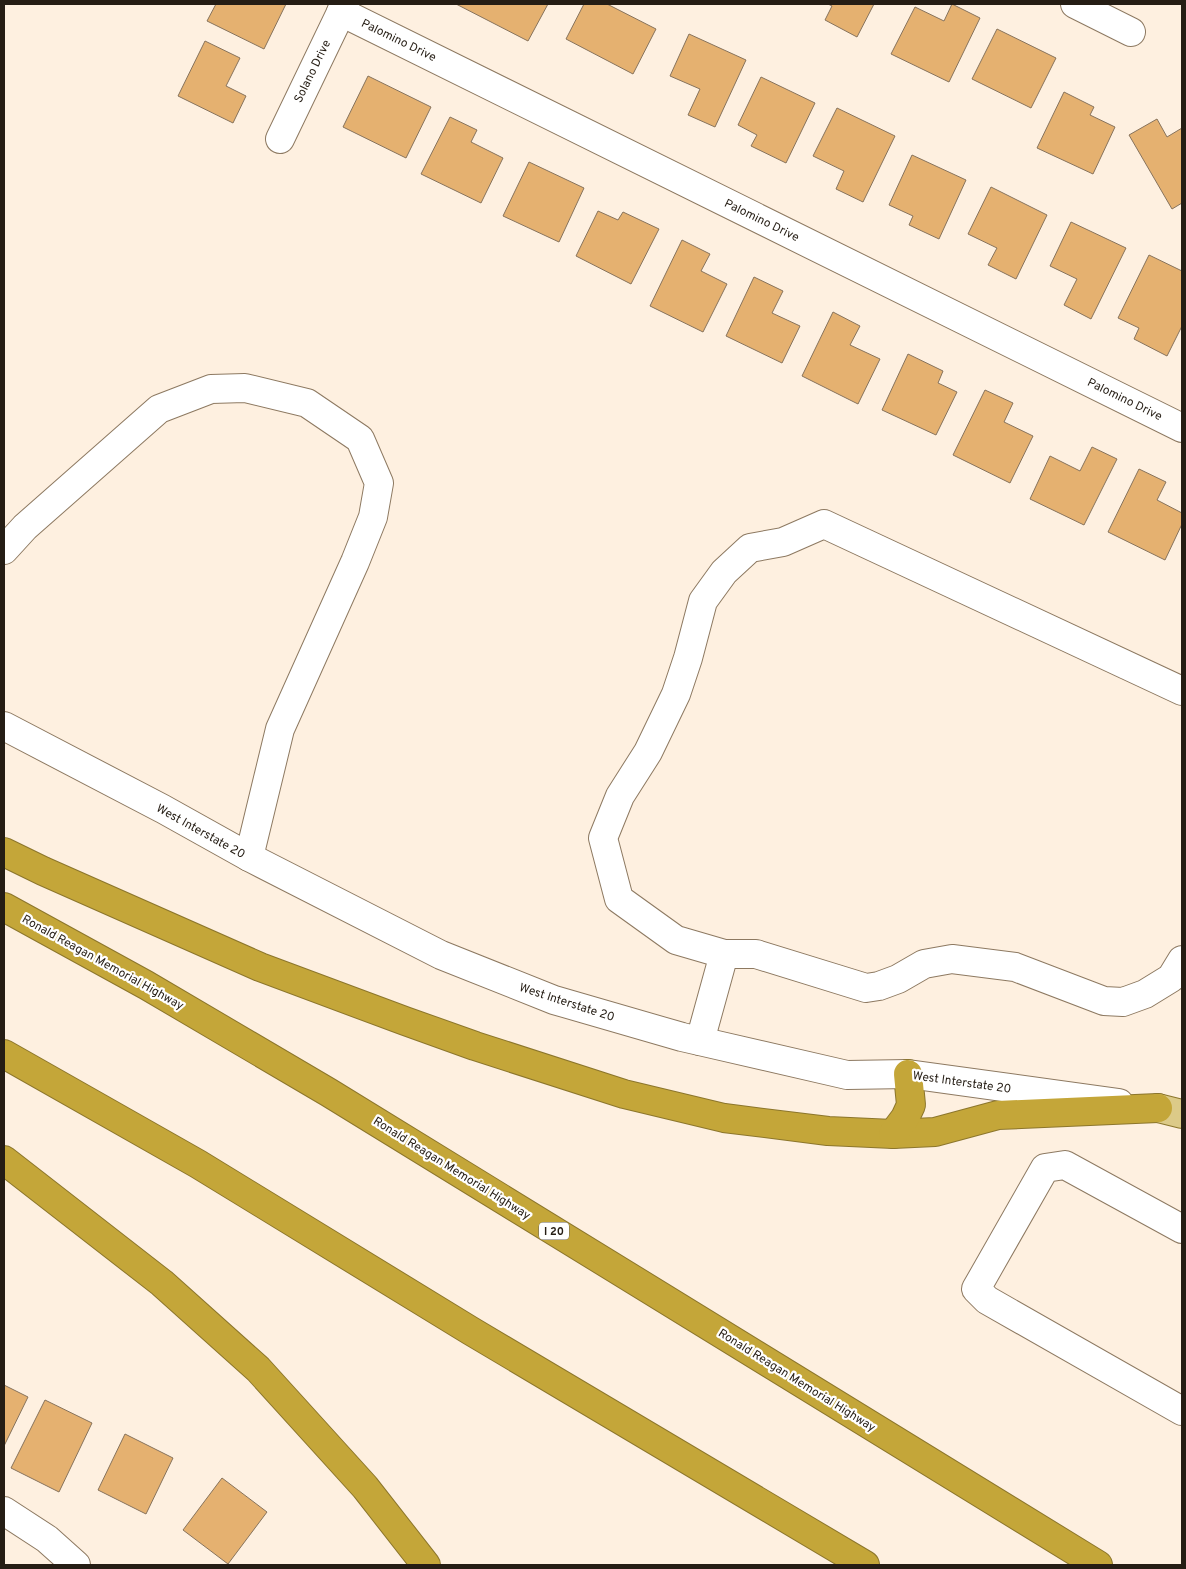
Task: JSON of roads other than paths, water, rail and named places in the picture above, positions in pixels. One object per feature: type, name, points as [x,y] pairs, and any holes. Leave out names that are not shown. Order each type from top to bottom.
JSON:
[{"type":"highway","points":[[4,852],[260,967],[431,1031],[624,1094],[724,1118],[828,1131],[894,1134],[935,1132],[998,1115],[1170,1111]]},
{"type":"highway","name":"Ronald Reagan Memorial Highway","points":[[4,908],[146,985],[328,1092],[1098,1565]]},
{"type":"highway","points":[[4,1054],[198,1164],[470,1331],[865,1565]]},
{"type":"highway","points":[[894,1134],[911,1105],[908,1074]]},
{"type":"highway","points":[[4,1160],[162,1283],[258,1369],[365,1487],[426,1565]]},
{"type":"street","points":[[1075,4],[1131,32]]},
{"type":"street","name":"Solano Drive","points":[[280,139],[343,8]]},
{"type":"street","name":"Palomino Drive","points":[[343,8],[1182,428]]},
{"type":"street","points":[[4,550],[25,526],[159,409],[211,389],[245,388],[306,403],[360,439],[380,483],[373,517],[355,562],[280,729],[249,857]]},
{"type":"street","points":[[1182,691],[824,524],[784,542],[750,548],[724,572],[703,601],[676,694],[648,752],[620,796],[603,838],[619,899],[676,940],[724,954],[756,954],[866,988],[879,986],[898,979],[924,964],[952,959],[1015,967],[1104,1001],[1123,1002],[1145,994],[1171,978],[1182,960]]},
{"type":"street","name":"West Interstate 20","points":[[4,726],[163,809],[249,857],[440,955],[554,1000],[700,1041],[847,1075],[908,1074],[1170,1111]]},
{"type":"street","points":[[700,1041],[724,954]]},
{"type":"street","points":[[1182,1229],[1065,1165],[1046,1168],[976,1289],[987,1300],[1182,1411]]},
{"type":"street","points":[[4,1511],[47,1539],[76,1565]]}]
